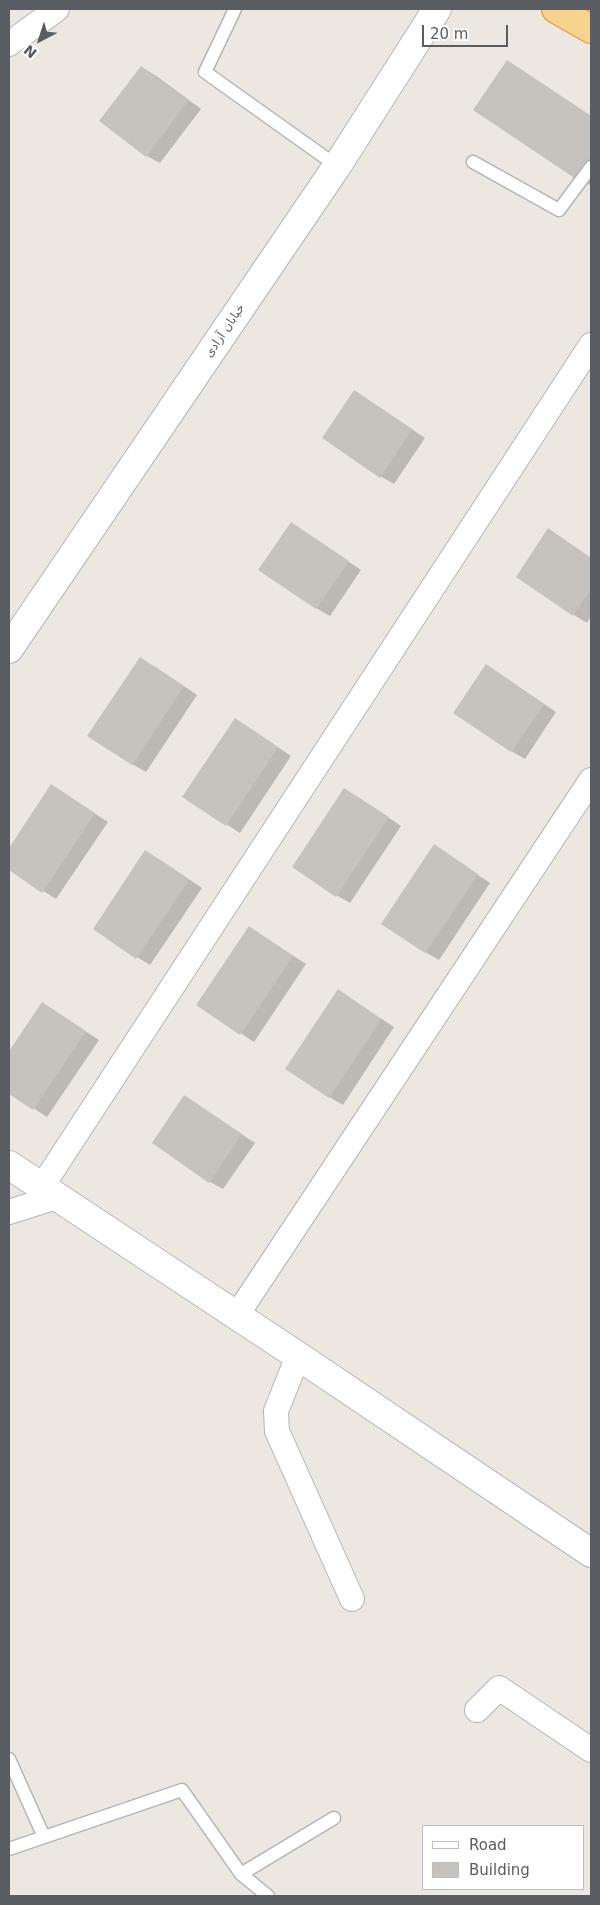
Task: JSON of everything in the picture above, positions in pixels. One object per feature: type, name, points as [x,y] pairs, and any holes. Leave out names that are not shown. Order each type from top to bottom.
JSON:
[{"type":"highway","points":[[556,9],[591,30]]},
{"type":"street","points":[[9,44],[57,9]]},
{"type":"street","name":"خیابان آزادی","points":[[9,650],[337,166],[437,9]]},
{"type":"street","points":[[9,1212],[49,1192],[591,345]]},
{"type":"street","points":[[237,1315],[591,780]]},
{"type":"street","points":[[9,1165],[237,1315],[591,1553]]},
{"type":"street","points":[[298,1356],[276,1411],[277,1431],[352,1599]]},
{"type":"street","points":[[477,1710],[499,1688],[591,1750]]},
{"type":"lane","points":[[235,9],[206,72],[337,166]]},
{"type":"lane","points":[[473,162],[559,210],[591,167]]},
{"type":"lane","points":[[9,1759],[44,1837]]},
{"type":"lane","points":[[9,1849],[182,1790],[241,1874],[268,1896]]},
{"type":"lane","points":[[241,1874],[334,1818]]},
{"type":"building","points":[[507,60],[591,116],[591,156],[576,179],[473,110]]},
{"type":"building","points":[[141,66],[188,101],[146,157],[99,121]]},
{"type":"building","points":[[354,390],[412,429],[380,478],[322,438]]},
{"type":"building","points":[[291,522],[349,561],[316,609],[258,570]]},
{"type":"building","points":[[548,528],[591,558],[591,589],[573,616],[516,577]]},
{"type":"building","points":[[140,657],[184,686],[132,765],[87,736]]},
{"type":"building","points":[[486,664],[544,704],[511,752],[453,713]]},
{"type":"building","points":[[235,718],[278,747],[226,826],[182,797]]},
{"type":"building","points":[[51,784],[95,813],[42,893],[9,870],[9,848]]},
{"type":"building","points":[[344,788],[389,817],[336,897],[292,867]]},
{"type":"building","points":[[434,844],[478,874],[425,953],[381,924]]},
{"type":"building","points":[[145,850],[189,879],[136,959],[93,929]]},
{"type":"building","points":[[249,926],[293,956],[240,1035],[196,1005]]},
{"type":"building","points":[[338,989],[381,1019],[329,1098],[285,1069]]},
{"type":"building","points":[[42,1002],[86,1031],[33,1110],[9,1094],[9,1051]]},
{"type":"building","points":[[184,1095],[242,1134],[209,1183],[152,1143]]}]
